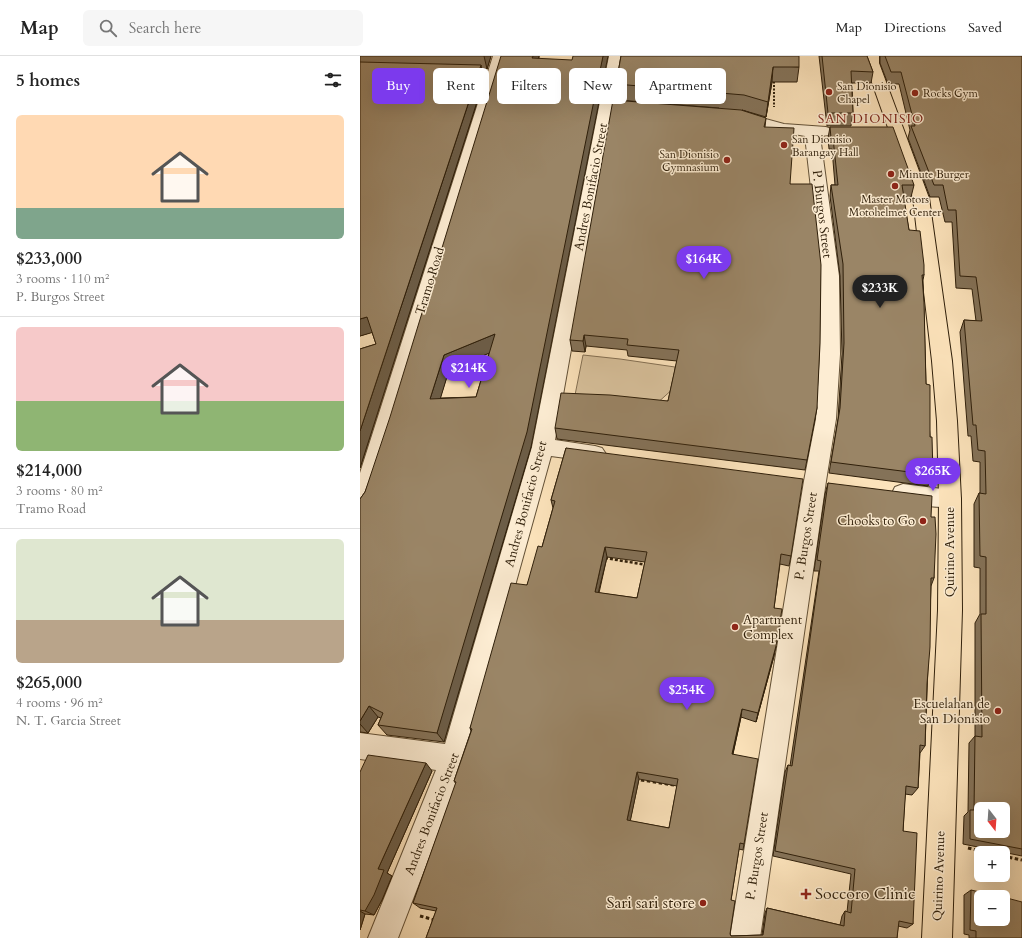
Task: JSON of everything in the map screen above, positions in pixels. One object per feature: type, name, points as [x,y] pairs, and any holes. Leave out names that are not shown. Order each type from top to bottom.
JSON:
[{"type":"main road","name":"Quirino Avenue","points":[[872,56],[872,64],[890,132],[921,198],[942,361],[947,421],[950,500],[950,610],[937,938]]},
{"type":"street","name":"Tramo Road","points":[[360,505],[385,431],[486,75],[500,56]]},
{"type":"street","name":"Andres Bonifacio Street","points":[[383,938],[454,759],[543,447],[613,106],[616,56]]},
{"type":"street","points":[[719,114],[743,116],[774,126],[812,132],[843,132]]},
{"type":"street","name":"P. Burgos Street","points":[[745,938],[807,480],[826,419],[830,354],[830,276],[812,132]]},
{"type":"street","points":[[543,447],[613,456]]},
{"type":"street","points":[[807,480],[837,484]]},
{"type":"street","points":[[882,490],[950,500]]},
{"type":"street","points":[[360,746],[454,759]]},
{"type":"path","points":[[774,72],[774,126]]},
{"type":"path","points":[[602,558],[649,565]]},
{"type":"path","points":[[627,777],[681,787]]},
{"type":"path","points":[[1010,857],[1022,860]]},
{"type":"path","points":[[395,909],[441,922]]},
{"type":"shaded area","points":[[583,355],[675,367],[675,387],[655,405],[575,395]]},
{"type":"building","points":[[501,56],[533,56],[532,58],[572,60],[573,56],[603,56],[601,68],[569,68],[569,104],[593,104],[527,432],[437,733],[378,725],[383,713],[369,706],[360,721],[360,499],[365,492],[390,417],[486,104],[489,104],[489,95],[497,69],[497,104],[561,104],[561,68],[497,68]],"holes":[[[495,334],[476,397],[430,399],[444,355]]]},
{"type":"building","points":[[621,56],[799,56],[799,67],[773,67],[768,102],[744,95],[726,93],[726,68],[635,68],[635,86],[627,85],[627,68],[619,68]]},
{"type":"building","points":[[822,56],[867,56],[873,72],[851,71],[853,113],[828,113]]},
{"type":"building","points":[[885,56],[1022,56],[1022,849],[970,839],[970,810],[974,810],[974,838],[1010,838],[1010,802],[974,802],[975,736],[982,737],[981,614],[986,614],[986,557],[980,556],[979,493],[986,494],[985,451],[978,450],[976,425],[973,425],[964,320],[982,321],[976,277],[960,276],[956,210],[948,210],[943,185],[934,185],[911,126],[915,126],[901,72],[891,72]]},
{"type":"building","points":[[360,62],[481,65],[480,68],[433,68],[433,104],[468,104],[360,431],[360,349],[376,344],[367,317],[360,319]]},
{"type":"building","points":[[627,101],[635,102],[635,104],[664,104],[741,110],[766,118],[764,127],[794,128],[790,184],[812,184],[821,265],[817,408],[807,460],[555,428],[561,393],[610,395],[668,401],[679,350],[627,345],[628,339],[584,335],[583,341],[570,340],[612,104],[627,104]]},
{"type":"building","points":[[830,127],[893,127],[914,185],[902,185],[909,230],[920,231],[924,265],[924,275],[922,275],[926,384],[930,385],[930,437],[932,437],[933,475],[831,462],[840,408],[844,343],[843,264],[831,185],[838,185],[833,138],[831,138]]},
{"type":"building","points":[[566,448],[803,479],[791,556],[781,554],[774,608],[782,609],[776,646],[758,713],[742,709],[732,754],[758,759],[744,844],[740,843],[731,900],[735,901],[730,934],[731,936],[763,935],[767,908],[844,926],[845,911],[851,913],[855,869],[775,851],[788,765],[792,766],[821,561],[817,560],[828,483],[932,496],[931,517],[935,517],[936,534],[934,578],[931,578],[930,647],[925,746],[920,745],[918,788],[906,786],[903,831],[917,833],[913,924],[899,921],[897,938],[426,938],[437,908],[413,903],[456,782],[454,781],[472,729],[470,728],[511,583],[527,585],[538,546],[542,547],[555,501],[551,500]],"holes":[[[605,547],[647,552],[637,598],[595,592]],[[637,772],[678,779],[669,828],[627,820]]]},
{"type":"building","points":[[368,755],[426,763],[378,869],[384,870],[374,895],[365,911],[360,910],[360,772]]},
{"type":"building","points":[[971,890],[974,891],[974,926],[1010,926],[1010,899],[1022,902],[1022,938],[976,938],[976,931],[970,930]]},
{"type":"place","name":"San Dionisio Chapel","points":[[829,92]]},
{"type":"place","name":"Rocks Gym","points":[[915,93]]},
{"type":"place","name":"San Dionisio Barangay Hall","points":[[784,145]]},
{"type":"place","name":"San Dionisio Gymnasium","points":[[727,160]]},
{"type":"place","name":"Minute Burger","points":[[891,174]]},
{"type":"place","name":"Master Motors Motohelmet Center","points":[[895,186]]},
{"type":"place","name":"Chooks to Go","points":[[923,521]]},
{"type":"place","name":"Apartment Complex","points":[[735,627]]},
{"type":"place","name":"Escuelahan de San Dionisio","points":[[998,711]]},
{"type":"place","name":"Soccoro Clinic","points":[[806,894]]},
{"type":"place","name":"Sari sari store","points":[[703,903]]},
{"type":"district","name":"SAN DIONISIO","points":[[871,119]]}]
